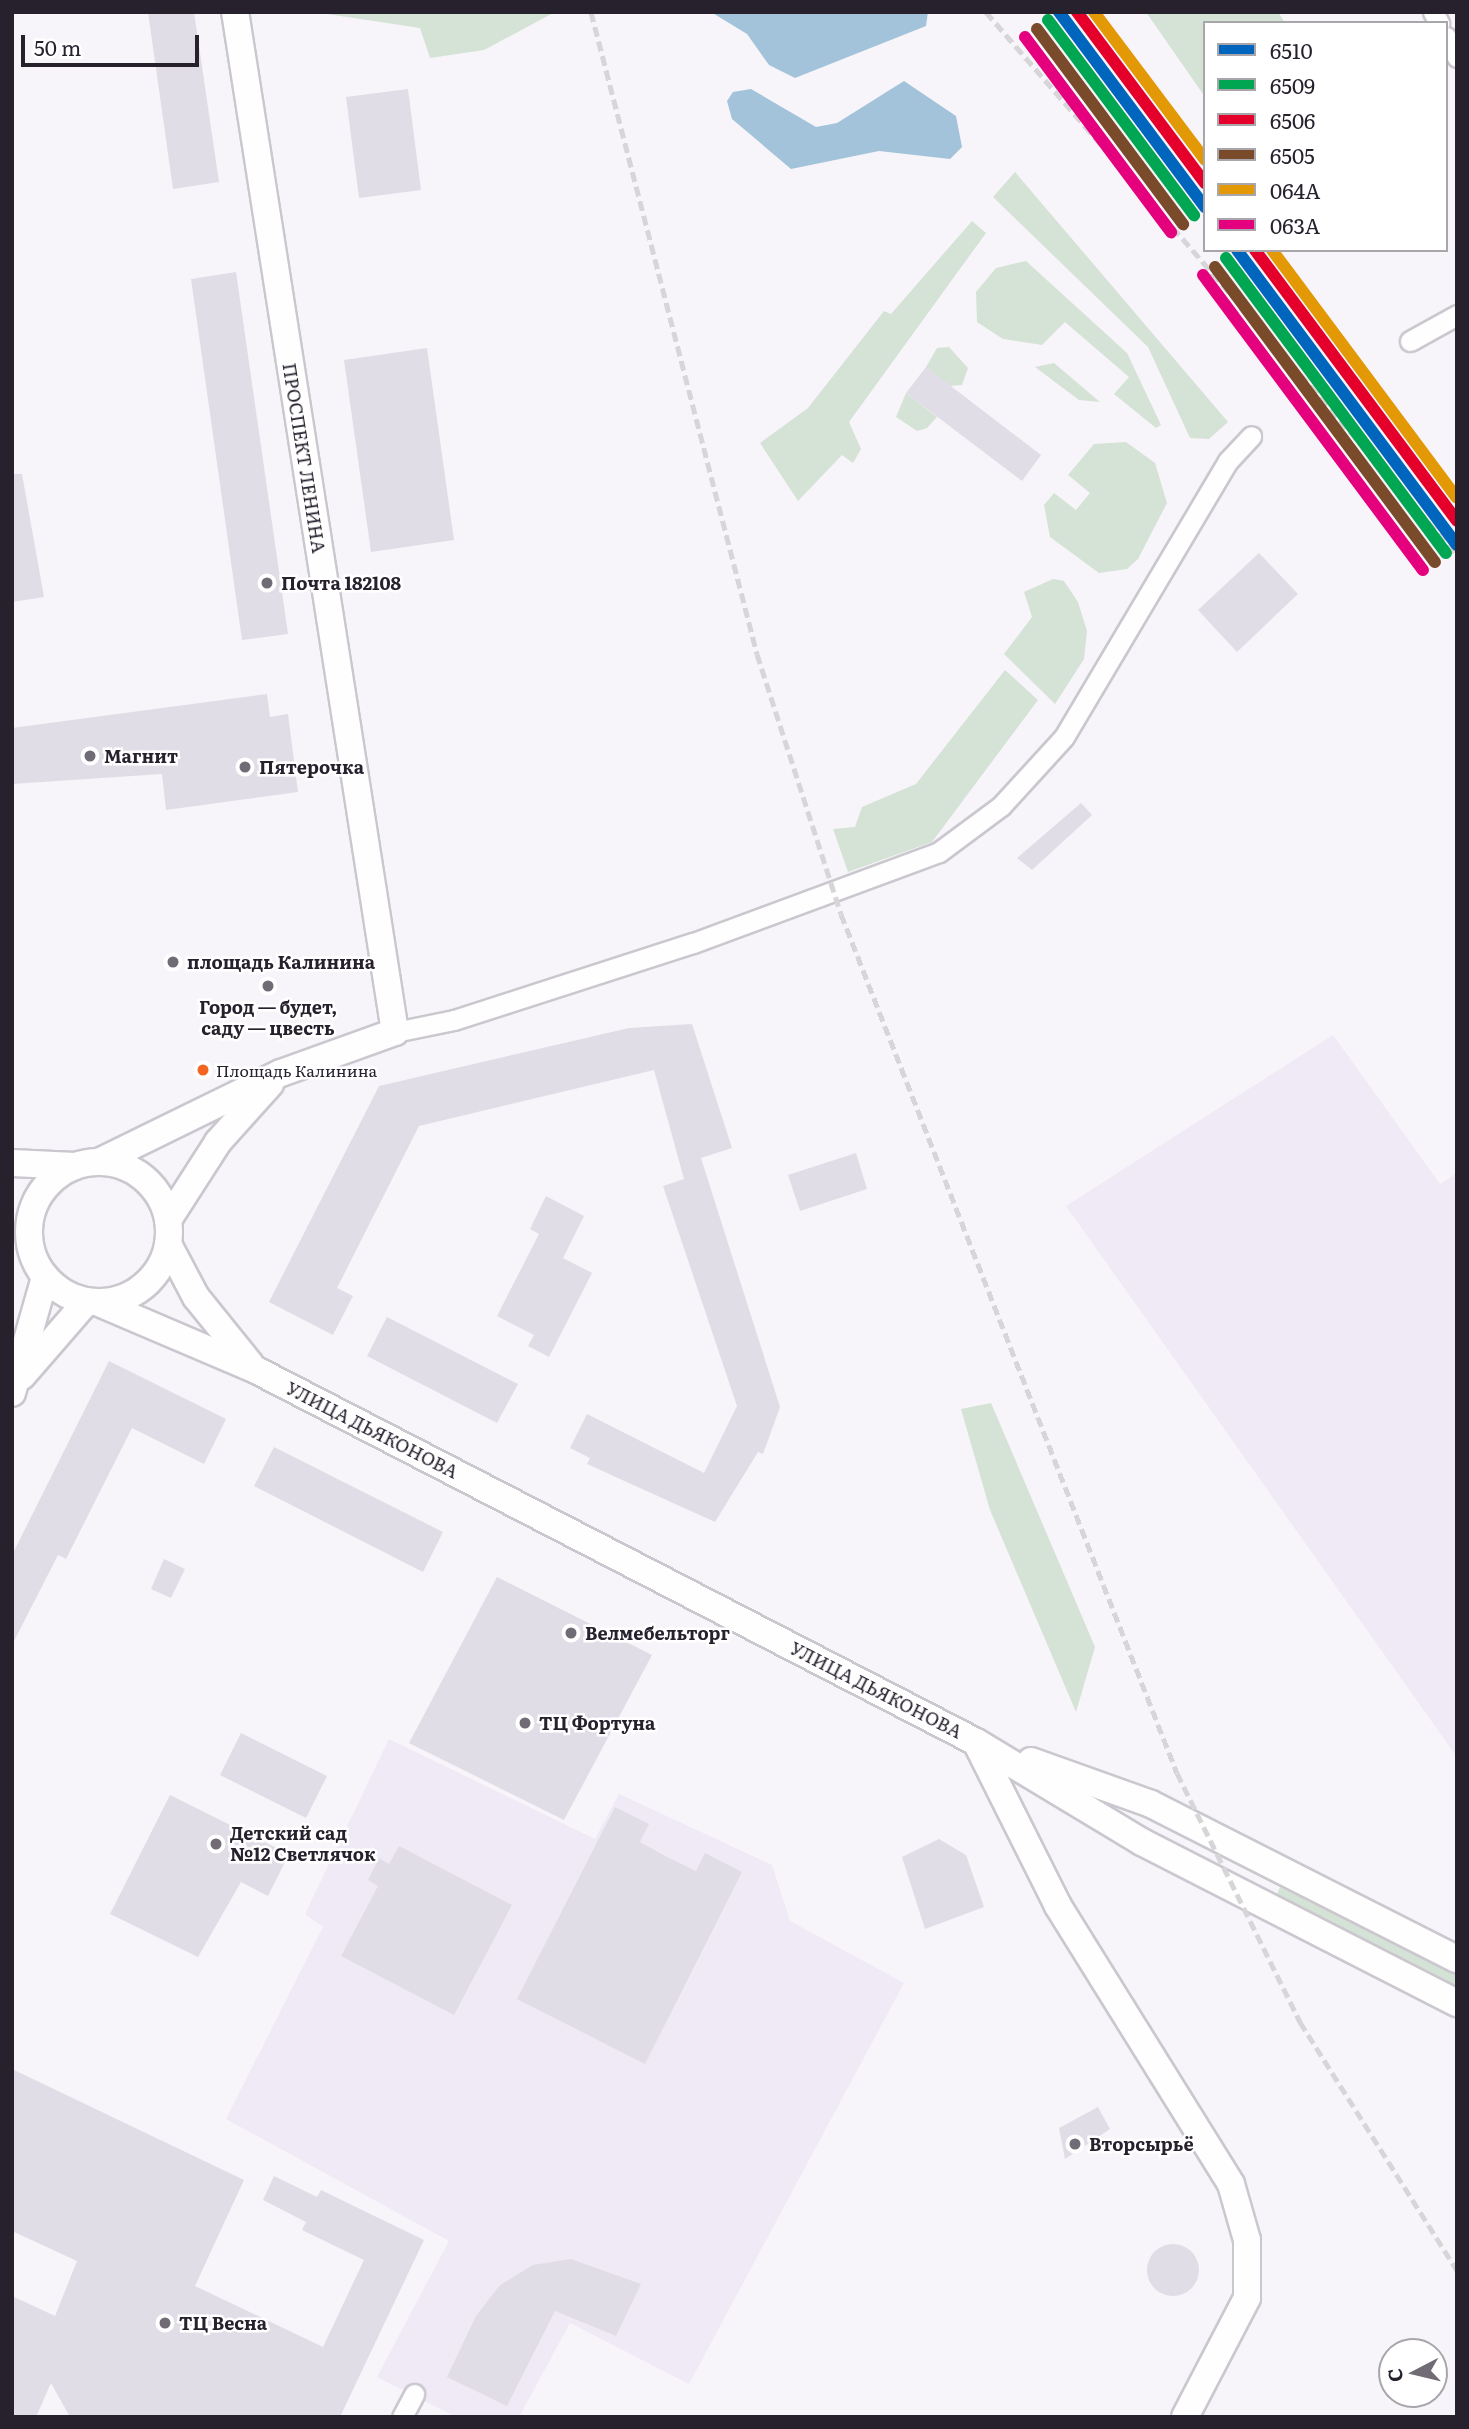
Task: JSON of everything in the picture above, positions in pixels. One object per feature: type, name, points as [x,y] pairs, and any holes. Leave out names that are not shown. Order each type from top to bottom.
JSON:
[{"type":"main road","name":"ПРОСПЕКТ ЛЕНИНА","points":[[235,12],[395,1032]]},
{"type":"main road","points":[[15,1387],[43,1275],[30,1244],[33,1208],[45,1187],[87,1164],[281,1073],[395,1032]]},
{"type":"main road","points":[[15,1387],[93,1302],[144,1286],[168,1232],[218,1142],[281,1073]]},
{"type":"main road","points":[[12,1163],[87,1164],[144,1178],[168,1232]]},
{"type":"main road","name":"УЛИЦА ДЬЯКОНОВА","points":[[168,1232],[196,1297],[256,1370]]},
{"type":"main road","points":[[12,1258],[93,1302]]},
{"type":"main road","name":"УЛИЦА ДЬЯКОНОВА","points":[[93,1302],[256,1370],[976,1742],[1058,1906],[1231,2184],[1247,2240],[1247,2298],[1185,2417]]},
{"type":"main road","points":[[976,1742],[1151,1804],[1457,1959]]},
{"type":"main road","points":[[976,1742],[1142,1842],[1457,2003]]},
{"type":"street","points":[[1448,41],[1457,57]]},
{"type":"street","points":[[1410,341],[1457,315]]},
{"type":"street","points":[[395,1032],[454,1020],[693,943],[939,852],[1001,806],[1064,737],[1228,461],[1251,436]]},
{"type":"street","points":[[402,2417],[414,2394]]},
{"type":"shaded area","points":[[314,12],[555,12],[484,50],[430,58],[420,28]]},
{"type":"shaded area","points":[[1146,12],[1278,12],[1284,21],[1203,21],[1203,94]]},
{"type":"shaded area","points":[[1015,172],[1228,422],[1209,439],[1190,438],[1148,347],[993,197]]},
{"type":"shaded area","points":[[972,221],[986,233],[849,422],[861,449],[853,463],[842,455],[798,501],[760,443],[808,408],[884,311],[891,314]]},
{"type":"shaded area","points":[[1026,261],[1127,353],[1161,425],[1156,428],[1114,394],[1129,377],[1065,322],[1042,345],[1003,339],[977,322],[976,292],[996,268]]},
{"type":"shaded area","points":[[949,347],[968,368],[962,385],[950,386],[926,367],[937,348]]},
{"type":"shaded area","points":[[1054,363],[1100,402],[1079,400],[1035,367]]},
{"type":"shaded area","points":[[906,393],[937,417],[927,428],[917,431],[896,417]]},
{"type":"shaded area","points":[[1126,442],[1155,463],[1167,503],[1138,559],[1127,569],[1099,573],[1050,537],[1044,505],[1054,493],[1076,510],[1090,493],[1068,475],[1094,444]]},
{"type":"shaded area","points":[[1053,579],[1064,581],[1078,602],[1087,631],[1084,659],[1055,704],[1004,654],[1032,617],[1024,592]]},
{"type":"shaded area","points":[[1005,670],[1038,700],[932,842],[848,872],[833,829],[855,827],[862,807],[916,784]]},
{"type":"shaded area","points":[[1333,1035],[1440,1184],[1457,1173],[1457,1757],[1066,1206]]},
{"type":"shaded area","points":[[991,1403],[1095,1647],[1076,1712],[990,1510],[961,1409]]},
{"type":"shaded area","points":[[389,1739],[595,1839],[619,1794],[772,1865],[790,1921],[904,1983],[689,2384],[570,2323],[519,2417],[456,2417],[377,2377],[449,2241],[226,2119],[323,1927],[305,1914]]},
{"type":"shaded area","points":[[1280,1887],[1457,1974],[1457,1986],[1276,1897]]},
{"type":"water","points":[[711,12],[928,12],[926,26],[795,78],[769,65],[747,34]]},
{"type":"water","points":[[904,81],[956,116],[962,147],[950,159],[879,151],[791,169],[732,119],[727,101],[733,92],[751,89],[816,127],[837,123]]},
{"type":"building","points":[[148,12],[194,12],[219,182],[173,189]]},
{"type":"building","points":[[408,89],[421,190],[359,198],[346,97]]},
{"type":"building","points":[[236,272],[288,634],[242,640],[191,279]]},
{"type":"building","points":[[427,348],[454,540],[371,552],[344,360]]},
{"type":"building","points":[[926,367],[1041,455],[1022,481],[906,393]]},
{"type":"building","points":[[12,474],[22,474],[44,597],[12,602]]},
{"type":"building","points":[[1259,553],[1298,594],[1237,652],[1198,610]]},
{"type":"building","points":[[267,694],[270,717],[288,714],[298,792],[166,810],[162,774],[12,784],[12,728]]},
{"type":"building","points":[[1081,803],[1092,815],[1032,870],[1017,858]]},
{"type":"building","points":[[692,1024],[732,1148],[701,1158],[780,1407],[763,1454],[758,1452],[715,1522],[587,1464],[590,1458],[570,1448],[587,1414],[704,1473],[737,1406],[663,1186],[684,1179],[654,1070],[419,1126],[337,1288],[353,1296],[333,1335],[269,1302],[379,1086],[629,1028]]},
{"type":"building","points":[[856,1153],[867,1189],[800,1211],[788,1175]]},
{"type":"building","points":[[546,1196],[584,1216],[563,1258],[592,1273],[549,1357],[528,1346],[534,1335],[497,1316],[539,1234],[530,1229]]},
{"type":"building","points":[[387,1317],[518,1384],[497,1423],[367,1356]]},
{"type":"building","points":[[109,1361],[226,1419],[204,1464],[132,1428],[66,1559],[58,1555],[12,1645],[12,1555]]},
{"type":"building","points":[[274,1447],[443,1532],[423,1572],[254,1486]]},
{"type":"building","points":[[164,1559],[185,1569],[171,1598],[151,1589]]},
{"type":"building","points":[[497,1577],[652,1655],[564,1820],[409,1743]]},
{"type":"building","points":[[241,1733],[327,1776],[306,1818],[220,1775]]},
{"type":"building","name":"Детский сад №12 Светлячок","points":[[170,1795],[289,1854],[268,1896],[241,1882],[198,1957],[110,1914]]},
{"type":"building","points":[[615,1807],[649,1824],[640,1842],[669,1858],[696,1871],[705,1853],[742,1872],[645,2064],[517,1999]]},
{"type":"building","points":[[939,1839],[966,1855],[984,1907],[925,1929],[902,1857]]},
{"type":"building","points":[[399,1846],[512,1905],[454,2015],[341,1956],[378,1886],[368,1880],[379,1858],[389,1864]]},
{"type":"building","points":[[12,2069],[244,2180],[195,2286],[323,2347],[364,2260],[302,2230],[306,2222],[263,2200],[274,2176],[317,2197],[321,2190],[424,2240],[340,2417],[70,2417],[51,2383],[36,2417],[12,2417],[12,2296],[55,2316],[77,2261],[12,2231]]},
{"type":"building","name":"Вторсырьё","points":[[1098,2107],[1110,2129],[1065,2159],[1059,2128]]},
{"type":"building","points":[[1173,2244],[1192,2251],[1199,2270],[1192,2289],[1173,2296],[1154,2289],[1147,2270],[1154,2251]]},
{"type":"building","points":[[571,2259],[641,2284],[616,2336],[555,2311],[507,2406],[447,2377],[476,2316],[500,2285],[533,2265]]},
{"type":"railway","points":[[591,12],[757,654],[841,914],[1177,1773],[1300,2022],[1457,2270]]},
{"type":"railway","points":[[986,12],[1457,555]]},
{"type":"transit line","name":"6510","points":[[1059,12],[1203,204]]},
{"type":"transit line","name":"6506","points":[[1077,12],[1203,180]]},
{"type":"transit line","name":"064А","points":[[1094,12],[1203,157]]},
{"type":"transit line","name":"6509","points":[[1048,20],[1194,215]]},
{"type":"transit line","name":"6505","points":[[1037,29],[1183,224]]},
{"type":"transit line","name":"063А","points":[[1025,37],[1171,232]]},
{"type":"transit line","name":"6510","points":[[1238,252],[1457,545]]},
{"type":"transit line","name":"6506","points":[[1256,252],[1457,521]]},
{"type":"transit line","name":"064А","points":[[1273,252],[1457,498]]},
{"type":"transit line","name":"6509","points":[[1226,258],[1446,553]]},
{"type":"transit line","name":"6505","points":[[1215,267],[1435,562]]},
{"type":"transit line","name":"063А","points":[[1203,275],[1423,570]]},
{"type":"place","name":"Почта 182108","points":[[267,583]]},
{"type":"place","name":"Магнит","points":[[90,756]]},
{"type":"place","name":"Пятерочка","points":[[245,767]]},
{"type":"place","name":"площадь Калинина","points":[[173,962]]},
{"type":"place","name":"Город — будет, саду — цвесть","points":[[268,986]]},
{"type":"place","name":"Площадь Калинина","points":[[203,1070]]},
{"type":"place","name":"Велмебельторг","points":[[571,1633]]},
{"type":"place","name":"ТЦ Фортуна","points":[[525,1723]]},
{"type":"place","name":"Детский сад №12 Светлячок","points":[[216,1844]]},
{"type":"place","name":"Вторсырьё","points":[[1075,2144]]},
{"type":"place","name":"ТЦ Весна","points":[[165,2323]]}]
